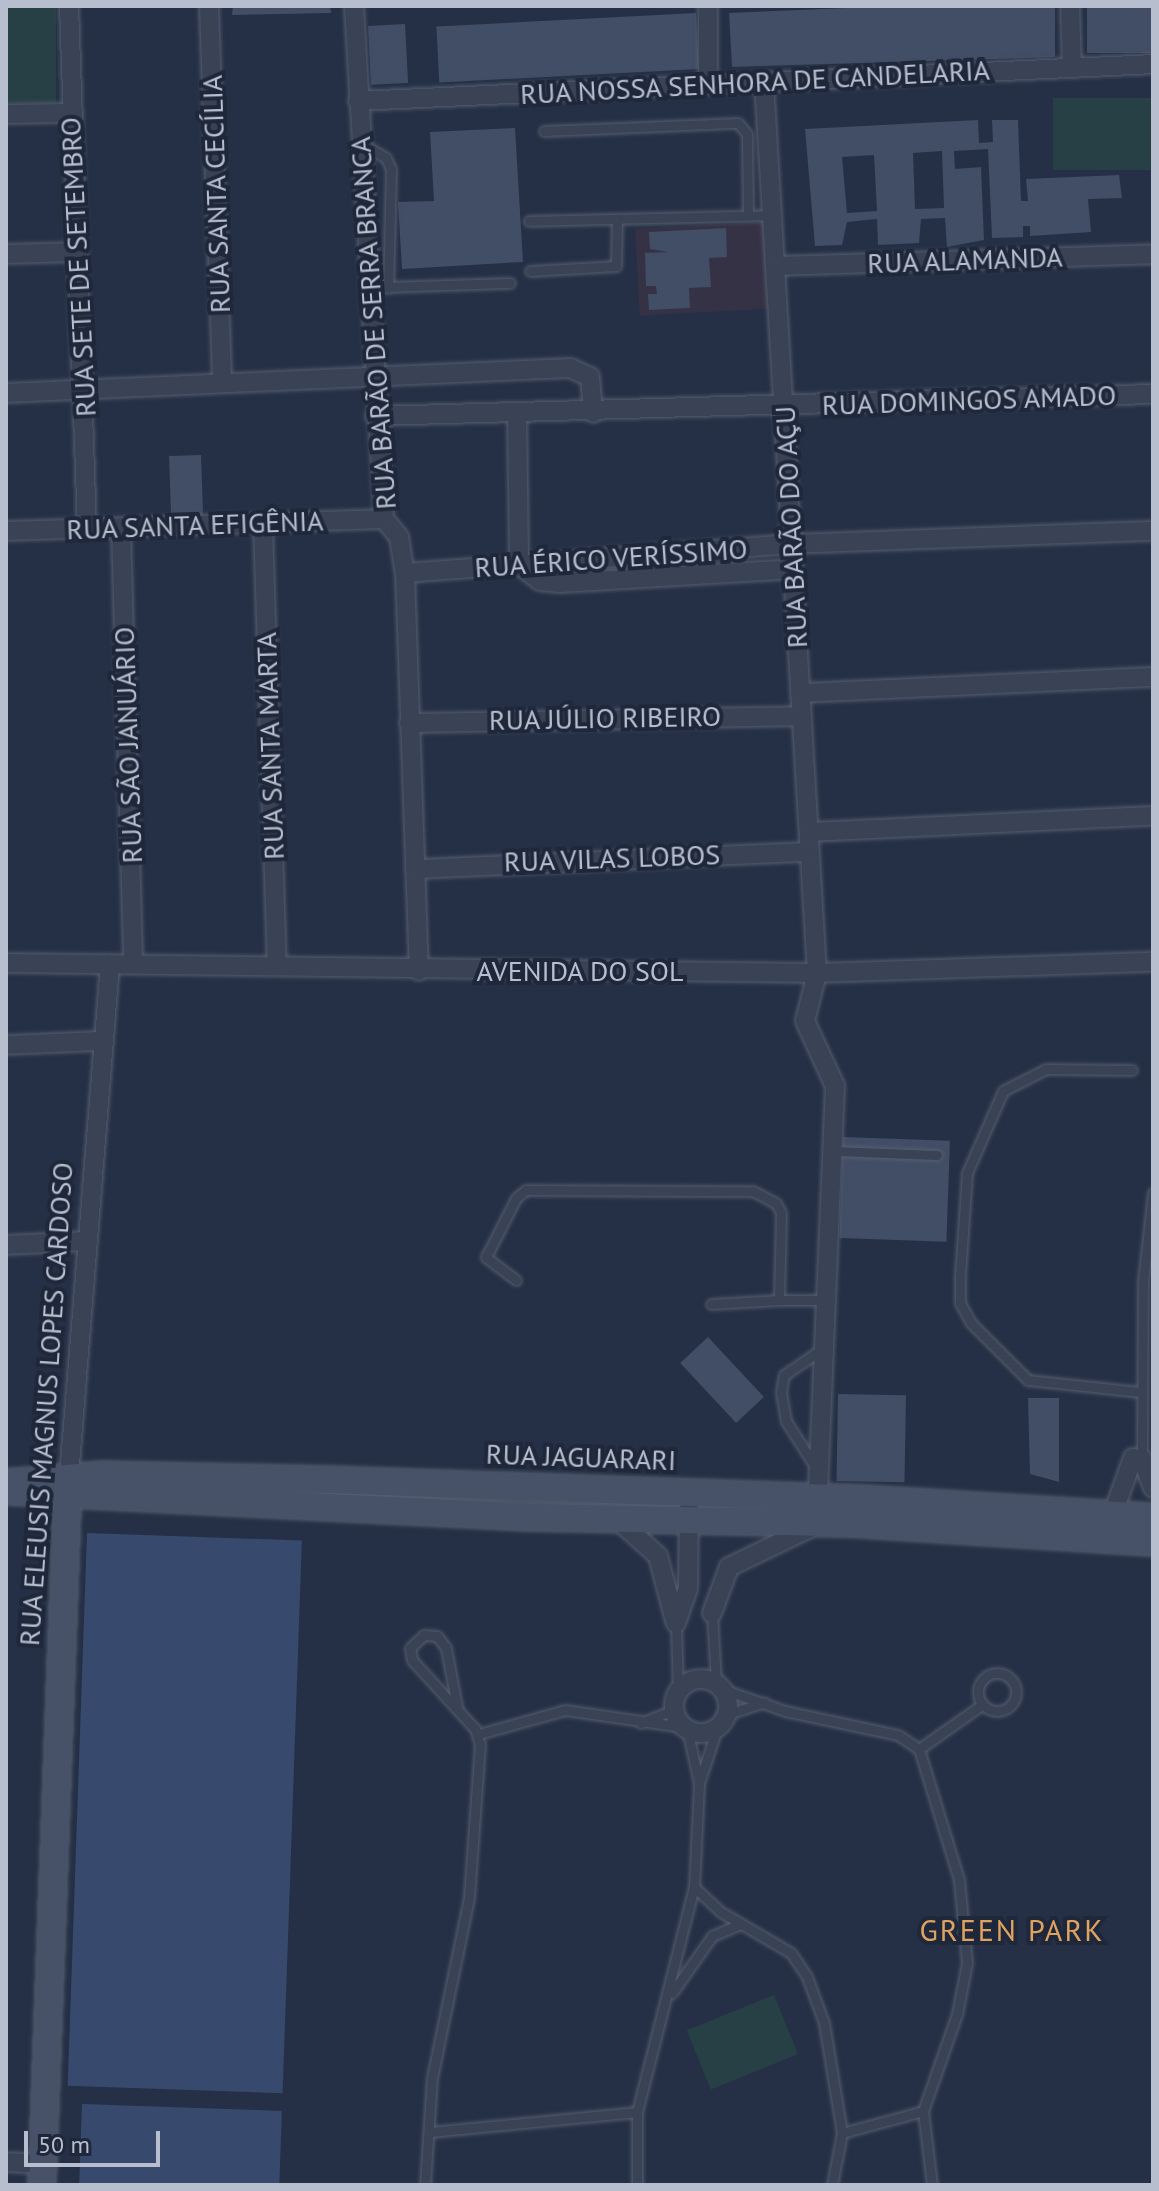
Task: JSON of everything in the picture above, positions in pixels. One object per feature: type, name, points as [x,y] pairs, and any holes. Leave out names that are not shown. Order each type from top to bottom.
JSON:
[{"type":"main road","name":"RUA JAGUARARI","points":[[6,1483],[618,1520],[689,1506]]},
{"type":"main road","name":"RUA JAGUARARI","points":[[6,1490],[68,1486],[689,1506],[821,1498],[1153,1517]]},
{"type":"main road","name":"RUA ELEUSIS MAGNUS LOPES CARDOSO","points":[[43,2174],[68,1486]]},
{"type":"main road","name":"RUA JAGUARARI","points":[[821,1498],[1153,1542]]},
{"type":"street","name":"RUA SETE DE SETEMBRO","points":[[69,6],[70,113],[86,389],[87,528]]},
{"type":"street","name":"RUA SANTA CECÍLIA","points":[[209,6],[222,383]]},
{"type":"street","name":"RUA BARÃO DE SERRA BRANCA","points":[[354,6],[371,379],[384,519],[399,537],[405,573],[419,971]]},
{"type":"street","points":[[708,6],[708,84]]},
{"type":"street","points":[[1070,6],[1072,67]]},
{"type":"street","name":"RUA NOSSA SENHORA DE CANDELARIA","points":[[358,101],[1153,64]]},
{"type":"street","name":"RUA BARÃO DO AÇU","points":[[764,81],[778,266],[783,406],[817,973],[806,1028],[831,1071],[835,1105],[821,1498]]},
{"type":"street","points":[[6,114],[70,113]]},
{"type":"street","points":[[6,254],[78,252]]},
{"type":"street","name":"RUA ALAMANDA","points":[[778,266],[1153,254]]},
{"type":"street","points":[[6,393],[582,369],[594,388],[593,413]]},
{"type":"street","name":"RUA DOMINGOS AMADO","points":[[375,416],[593,413],[1153,394]]},
{"type":"street","points":[[517,414],[519,565],[540,581],[560,583],[793,569]]},
{"type":"street","name":"RUA SANTA EFIGÊNIA","points":[[6,531],[384,519]]},
{"type":"street","name":"RUA SANTA MARTA","points":[[263,525],[277,966]]},
{"type":"street","name":"RUA SÃO JANUÁRIO","points":[[121,527],[133,964]]},
{"type":"street","name":"RUA ÉRICO VERÍSSIMO","points":[[405,573],[792,544],[1153,531]]},
{"type":"street","points":[[800,693],[1153,677]]},
{"type":"street","name":"RUA JÚLIO RIBEIRO","points":[[409,723],[802,716]]},
{"type":"street","points":[[809,832],[1153,816]]},
{"type":"street","name":"RUA VILAS LOBOS","points":[[415,869],[810,852]]},
{"type":"street","name":"AVENIDA DO SOL","points":[[6,963],[419,971],[817,973],[1153,962]]},
{"type":"street","name":"RUA ELEUSIS MAGNUS LOPES CARDOSO","points":[[68,1486],[110,964]]},
{"type":"street","points":[[6,1045],[103,1041]]},
{"type":"street","points":[[6,1245],[87,1241]]},
{"type":"street","points":[[1138,1458],[1153,1488]]},
{"type":"street","points":[[1112,1516],[1138,1458]]},
{"type":"street","points":[[712,1613],[729,1567],[821,1498]]},
{"type":"street","points":[[676,1623],[688,1589],[689,1506]]},
{"type":"street","points":[[618,1520],[658,1556],[676,1623]]},
{"type":"street","points":[[691,1681],[719,1686],[722,1721],[681,1714],[691,1681]]},
{"type":"street","points":[[6,2162],[43,2174]]},
{"type":"lane","points":[[544,131],[738,123],[747,134],[748,216]]},
{"type":"lane","points":[[360,142],[386,158],[391,169],[388,288]]},
{"type":"lane","points":[[529,221],[774,215]]},
{"type":"lane","points":[[530,271],[616,266],[617,219]]},
{"type":"lane","points":[[367,289],[510,283]]},
{"type":"lane","points":[[1132,1070],[1046,1069],[1003,1091],[967,1173],[960,1289],[971,1323],[1028,1380],[1140,1392]]},
{"type":"lane","points":[[833,1151],[937,1155]]},
{"type":"lane","points":[[516,1280],[486,1257],[516,1198],[526,1190],[753,1191],[776,1203],[781,1213],[779,1300]]},
{"type":"lane","points":[[1138,1458],[1153,1193]]},
{"type":"lane","points":[[711,1304],[827,1300]]},
{"type":"lane","points":[[821,1498],[786,1421],[781,1392],[784,1375],[825,1347]]},
{"type":"lane","points":[[712,1613],[719,1686],[764,1702],[898,1735],[919,1749],[959,1880],[967,1963],[957,2014],[923,2111],[932,2185]]},
{"type":"lane","points":[[637,2185],[637,2112],[694,1887],[699,1783],[681,1714],[676,1623]]},
{"type":"lane","points":[[425,2185],[432,2078],[469,1897],[479,1734],[412,1660],[410,1648],[424,1635],[437,1636],[446,1648],[457,1707]]},
{"type":"lane","points":[[919,1749],[983,1704],[1004,1709],[1014,1701],[1016,1685],[1003,1675],[986,1676],[978,1689],[983,1704]]},
{"type":"lane","points":[[699,1783],[722,1721],[764,1702]]},
{"type":"lane","points":[[479,1734],[565,1710],[637,1724],[681,1714]]},
{"type":"lane","points":[[637,1724],[681,1714]]},
{"type":"lane","points":[[694,1887],[740,1924],[791,1953],[807,1977],[824,2023],[842,2133],[832,2185]]},
{"type":"lane","points":[[667,2001],[712,1936],[740,1924]]},
{"type":"lane","points":[[842,2133],[923,2111]]},
{"type":"lane","points":[[430,2132],[637,2112]]},
{"type":"shaded area","points":[[763,222],[768,309],[640,316],[635,229]]},
{"type":"green space","points":[[6,6],[56,6],[56,103],[6,103]]},
{"type":"green space","points":[[1053,98],[1153,98],[1153,170],[1053,170]]},
{"type":"green space","points":[[774,1995],[798,2054],[711,2090],[687,2030]]},
{"type":"water","points":[[87,1533],[302,1541],[283,2093],[68,2086]]},
{"type":"water","points":[[82,2104],[282,2111],[279,2185],[79,2185]]},
{"type":"building","points":[[233,6],[330,6],[331,13],[232,15]]},
{"type":"building","points":[[896,6],[1055,6],[1055,57],[732,67],[729,13]]},
{"type":"building","points":[[1087,6],[1153,6],[1153,53],[1087,53]]},
{"type":"building","points":[[696,13],[699,69],[439,83],[436,27]]},
{"type":"building","points":[[405,24],[408,83],[371,85],[368,26]]},
{"type":"building","points":[[978,120],[979,143],[993,142],[992,120],[1018,120],[1021,201],[1028,201],[1026,179],[1119,175],[1122,198],[1088,199],[1091,232],[1030,236],[1030,226],[1023,226],[1023,237],[992,238],[988,149],[954,151],[955,169],[981,167],[984,240],[947,247],[945,218],[921,219],[919,243],[878,245],[877,219],[847,222],[842,245],[815,246],[805,129]],"holes":[[[942,151],[944,208],[915,209],[913,153]],[[874,155],[877,211],[847,213],[842,157]]]},
{"type":"building","points":[[515,128],[523,262],[402,269],[398,202],[434,201],[430,132]]},
{"type":"building","points":[[726,228],[727,257],[709,258],[711,287],[689,288],[690,308],[649,310],[648,294],[657,294],[656,286],[646,286],[645,253],[668,252],[650,249],[649,232]]},
{"type":"building","points":[[201,455],[203,517],[171,518],[169,456]]},
{"type":"building","points":[[843,1137],[950,1141],[946,1242],[839,1238]]},
{"type":"building","points":[[708,1337],[764,1397],[736,1423],[680,1363]]},
{"type":"building","points":[[838,1394],[906,1395],[904,1482],[836,1481]]},
{"type":"building","points":[[1028,1398],[1059,1398],[1059,1482],[1030,1474]]},
{"type":"district","name":"GREEN PARK","points":[[1012,1930]]}]
